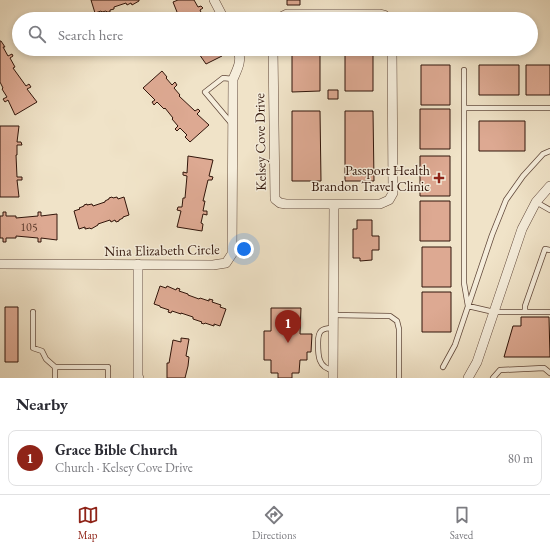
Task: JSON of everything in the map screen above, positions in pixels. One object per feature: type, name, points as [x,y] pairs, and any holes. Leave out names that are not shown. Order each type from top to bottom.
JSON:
[{"type":"street","points":[[214,0],[220,12]]},
{"type":"street","name":"Nina Elizabeth Circle","points":[[0,264],[213,265],[223,264],[229,260],[232,254],[233,79],[240,63],[240,56]]},
{"type":"street","name":"Kelsey Cove Drive","points":[[274,56],[275,199],[283,204],[380,204],[387,202],[391,197],[393,193],[392,56]]},
{"type":"street","points":[[468,378],[477,362],[522,229],[536,202],[550,186]]},
{"type":"street","points":[[333,374],[334,204]]},
{"type":"street","points":[[138,264],[139,378]]},
{"type":"lane","points":[[464,70],[464,283],[468,306]]},
{"type":"lane","points":[[233,79],[223,78],[205,92],[233,125]]},
{"type":"lane","points":[[464,108],[550,108]]},
{"type":"lane","points":[[443,368],[455,345],[492,235],[506,200],[523,176],[543,154],[550,151]]},
{"type":"lane","points":[[536,202],[550,210]]},
{"type":"lane","points":[[525,312],[525,306],[545,249],[550,250]]},
{"type":"lane","points":[[468,306],[494,312],[550,312]]},
{"type":"lane","points":[[33,312],[33,348],[42,350],[46,360],[55,367],[108,366],[108,378]]},
{"type":"lane","points":[[333,315],[386,315],[394,318],[397,321],[399,329],[399,378]]},
{"type":"lane","points":[[333,328],[323,330],[318,336],[318,356],[322,365],[333,374]]},
{"type":"lane","points":[[55,367],[55,378]]},
{"type":"lane","points":[[493,378],[500,370],[544,368],[550,374]]},
{"type":"building","points":[[91,0],[139,0],[132,5],[131,3],[127,5],[126,3],[114,7],[114,9],[110,10],[110,12],[95,12]]},
{"type":"building","points":[[178,0],[194,0],[198,7],[201,6],[203,8],[200,10],[201,12],[177,12],[173,2]]},
{"type":"building","points":[[287,0],[300,0],[300,5],[287,5]]},
{"type":"building","points":[[1,41],[8,56],[12,54],[13,56],[10,58],[15,67],[13,68],[26,86],[29,84],[31,87],[27,89],[37,102],[15,115],[8,100],[5,102],[3,99],[7,97],[0,82]]},
{"type":"building","points":[[200,56],[222,56],[206,64]]},
{"type":"building","points":[[292,56],[320,56],[320,91],[292,92]]},
{"type":"building","points":[[345,56],[373,56],[373,91],[345,91]]},
{"type":"building","points":[[421,65],[450,65],[450,105],[421,105]]},
{"type":"building","points":[[479,65],[519,65],[519,95],[479,95]]},
{"type":"building","points":[[526,65],[550,65],[550,95],[526,95]]},
{"type":"building","points":[[162,71],[172,85],[175,82],[177,85],[174,88],[180,95],[179,96],[195,111],[198,109],[200,111],[197,114],[209,125],[190,142],[185,137],[187,135],[180,128],[177,131],[175,129],[178,126],[165,108],[164,109],[157,102],[154,105],[152,102],[155,100],[143,88]]},
{"type":"building","points":[[328,90],[338,90],[338,99],[328,99]]},
{"type":"building","points":[[420,109],[450,109],[450,149],[420,149]]},
{"type":"building","points":[[292,111],[320,111],[321,181],[292,181]]},
{"type":"building","points":[[345,111],[373,111],[374,181],[345,181]]},
{"type":"building","points":[[479,121],[525,121],[525,151],[479,151]]},
{"type":"building","points":[[0,126],[19,126],[17,142],[21,142],[22,145],[17,145],[17,177],[22,177],[22,180],[17,180],[19,197],[0,197]]},
{"type":"building","points":[[188,156],[213,160],[209,176],[213,177],[212,180],[208,180],[203,201],[205,201],[203,211],[207,211],[207,215],[203,214],[201,223],[203,224],[202,231],[177,227],[181,211],[177,210],[178,207],[182,207],[183,198],[185,198],[187,176],[183,175],[183,172],[187,173]]},
{"type":"building","points":[[420,156],[450,156],[450,196],[420,196]]},
{"type":"building","points":[[112,197],[117,197],[118,199],[124,197],[129,215],[116,222],[115,220],[111,222],[110,220],[98,224],[91,229],[85,229],[85,227],[79,229],[74,211],[87,204],[92,204],[93,206],[105,202]]},
{"type":"building","points":[[420,201],[450,201],[450,241],[420,241]]},
{"type":"building","points":[[3,212],[6,212],[6,216],[16,216],[16,218],[38,216],[38,212],[41,212],[41,216],[57,214],[57,240],[41,238],[41,242],[38,242],[38,238],[16,236],[16,238],[6,238],[6,242],[3,242],[3,238],[0,238],[0,216],[3,216]]},
{"type":"building","points":[[357,220],[372,220],[372,236],[379,236],[379,250],[372,250],[372,260],[360,261],[360,258],[353,258],[353,229],[357,229]]},
{"type":"building","points":[[422,247],[451,247],[451,287],[422,287]]},
{"type":"building","points":[[160,286],[166,288],[167,286],[176,290],[177,288],[180,289],[179,291],[188,295],[209,301],[209,299],[213,300],[212,302],[221,305],[220,307],[226,309],[220,326],[201,323],[202,322],[193,319],[193,317],[181,313],[172,311],[171,313],[168,312],[169,310],[154,304]]},
{"type":"building","points":[[422,292],[451,292],[451,332],[422,332]]},
{"type":"building","points":[[5,307],[18,307],[18,362],[5,362]]},
{"type":"building","points":[[271,308],[301,308],[300,334],[312,334],[311,352],[307,352],[307,360],[300,360],[299,373],[292,373],[292,378],[278,378],[278,373],[271,373],[271,360],[264,360],[264,331],[271,331]]},
{"type":"building","points":[[521,317],[549,317],[550,357],[504,357],[513,326],[521,326]]},
{"type":"building","points":[[181,338],[189,339],[186,356],[189,357],[185,378],[167,378],[167,363],[169,363],[173,340],[181,342]]},
{"type":"place","name":"Passport Health Brandon Travel Clinic","points":[[439,178]]},
{"type":"place","name":"Grace Bible Church","points":[[288,343]]}]
